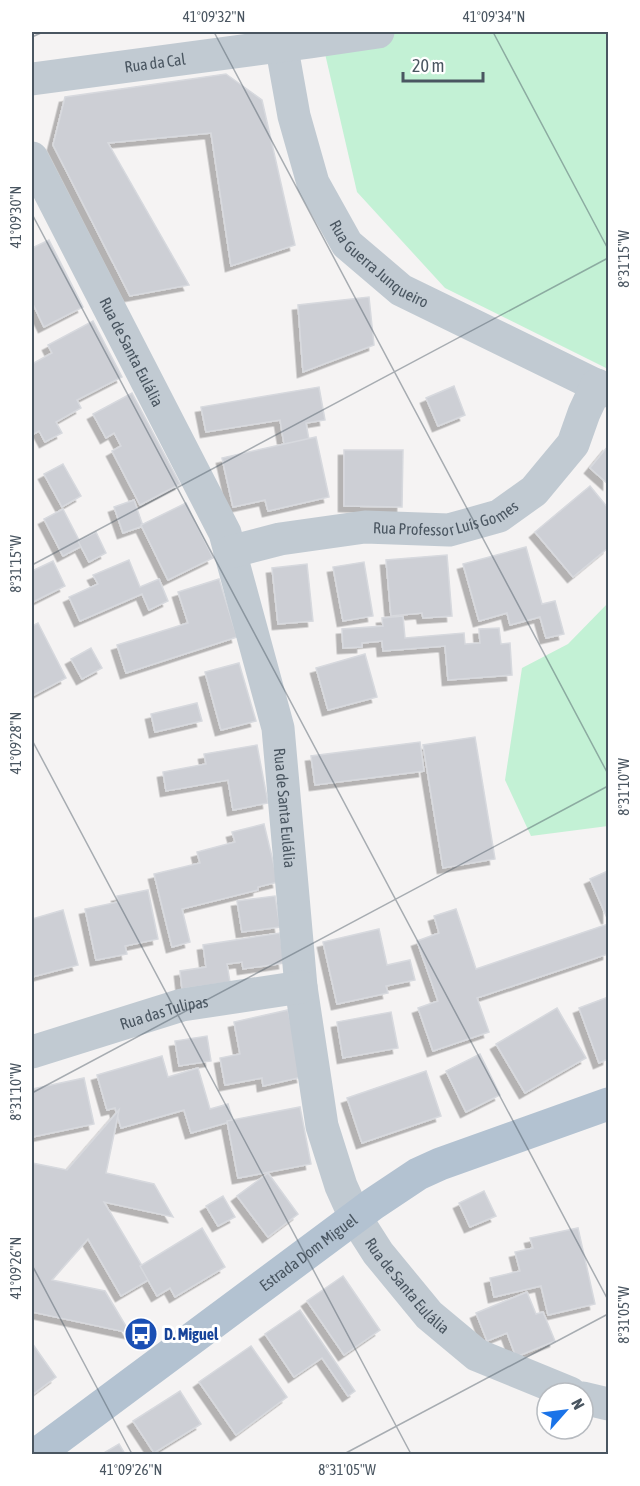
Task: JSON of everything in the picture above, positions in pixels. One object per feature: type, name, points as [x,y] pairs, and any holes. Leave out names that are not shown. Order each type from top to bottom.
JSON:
[{"type":"main road","name":"Estrada Dom Miguel","points":[[37,1455],[356,1216],[425,1170],[609,1104]]},
{"type":"street","name":"Rua da Cal","points":[[32,79],[280,39],[378,32]]},
{"type":"street","name":"Rua Guerra Junqueiro","points":[[280,39],[294,116],[313,183],[347,244],[401,290],[603,388]]},
{"type":"street","name":"Rua de Santa Eulália","points":[[32,159],[225,533],[278,728],[301,987],[322,1126],[341,1186],[378,1253],[429,1315],[477,1355],[541,1381]]},
{"type":"street","name":"Rua Professor Luís Gomes","points":[[230,552],[280,539],[365,527],[449,530],[499,516],[534,491],[573,444],[584,413],[603,388]]},
{"type":"street","name":"Rua das Tulipas","points":[[32,1052],[182,1005],[301,987]]},
{"type":"green space","points":[[320,32],[608,32],[608,369],[445,288],[357,192]]},
{"type":"green space","points":[[608,603],[608,826],[531,836],[505,780],[522,668],[568,644]]},
{"type":"building","points":[[226,74],[262,100],[295,245],[231,266],[211,133],[108,143],[189,285],[130,296],[53,145],[65,97]]},
{"type":"building","points":[[49,240],[83,307],[44,327],[32,302],[32,248]]},
{"type":"building","points":[[369,297],[374,345],[303,372],[298,305]]},
{"type":"building","points":[[93,321],[122,377],[77,400],[81,408],[56,422],[62,433],[45,442],[39,431],[32,435],[32,364],[52,353],[48,345]]},
{"type":"building","points":[[454,386],[465,415],[438,426],[426,398]]},
{"type":"building","points":[[319,387],[325,420],[306,423],[309,440],[284,444],[280,420],[206,432],[201,407]]},
{"type":"building","points":[[132,393],[180,484],[140,505],[112,451],[121,446],[114,433],[106,438],[93,414]]},
{"type":"building","points":[[316,437],[329,497],[268,511],[265,500],[233,507],[222,458]]},
{"type":"building","points":[[608,446],[608,484],[590,468]]},
{"type":"building","points":[[344,450],[403,450],[402,507],[344,506]]},
{"type":"building","points":[[63,464],[81,496],[62,507],[44,474]]},
{"type":"building","points":[[590,486],[608,508],[608,548],[573,577],[535,532]]},
{"type":"building","points":[[134,500],[143,526],[123,533],[114,507]]},
{"type":"building","points":[[186,503],[213,558],[168,580],[141,525]]},
{"type":"building","points":[[63,509],[82,546],[63,556],[44,519]]},
{"type":"building","points":[[96,532],[106,553],[89,562],[78,541]]},
{"type":"building","points":[[526,547],[542,604],[555,601],[564,634],[546,638],[540,617],[510,625],[507,613],[479,621],[463,564]]},
{"type":"building","points":[[447,555],[452,616],[423,618],[422,613],[391,616],[386,560]]},
{"type":"building","points":[[129,560],[140,587],[159,579],[168,601],[149,610],[142,594],[80,621],[69,597],[98,584],[93,575]]},
{"type":"building","points":[[53,561],[65,586],[33,602],[32,571]]},
{"type":"building","points":[[364,562],[373,616],[343,621],[333,567]]},
{"type":"building","points":[[307,564],[313,621],[278,624],[272,568]]},
{"type":"building","points":[[219,579],[237,637],[126,673],[117,645],[188,623],[178,592]]},
{"type":"building","points":[[403,616],[405,638],[464,633],[465,644],[480,643],[479,629],[499,628],[501,644],[510,643],[512,675],[448,680],[445,646],[383,651],[382,641],[362,643],[362,647],[343,648],[342,629],[383,626],[382,618]]},
{"type":"building","points":[[38,623],[66,678],[32,696],[32,626]]},
{"type":"building","points":[[91,648],[102,668],[82,679],[71,659]]},
{"type":"building","points":[[365,654],[377,697],[328,710],[316,668]]},
{"type":"building","points":[[239,663],[256,721],[221,730],[205,672]]},
{"type":"building","points":[[197,703],[202,721],[155,732],[151,714]]},
{"type":"building","points":[[475,737],[495,859],[443,868],[423,745]]},
{"type":"building","points":[[420,742],[424,771],[315,785],[311,756]]},
{"type":"building","points":[[257,745],[268,803],[233,810],[228,780],[166,791],[163,772],[206,764],[204,754]]},
{"type":"building","points":[[264,824],[278,882],[258,887],[258,890],[182,909],[190,942],[172,947],[154,874],[200,863],[197,852],[235,842],[232,832]]},
{"type":"building","points":[[608,871],[608,918],[607,918],[590,879]]},
{"type":"building","points":[[148,890],[158,939],[125,946],[127,954],[96,960],[85,909],[118,902],[117,896]]},
{"type":"building","points":[[275,896],[280,927],[242,932],[237,901]]},
{"type":"building","points":[[456,909],[476,969],[608,924],[608,954],[477,998],[489,1032],[433,1051],[418,1008],[438,1001],[417,941],[439,933],[434,916]]},
{"type":"building","points":[[63,910],[78,965],[32,977],[32,919]]},
{"type":"building","points":[[379,929],[387,965],[410,960],[415,980],[386,986],[388,993],[337,1004],[323,942]]},
{"type":"building","points":[[280,933],[284,963],[243,969],[242,962],[227,964],[230,982],[182,989],[180,971],[206,967],[203,945]]},
{"type":"building","points":[[608,997],[608,1059],[599,1063],[579,1008]]},
{"type":"building","points":[[557,1008],[586,1058],[525,1093],[496,1044]]},
{"type":"building","points":[[288,1010],[302,1077],[263,1086],[262,1078],[225,1085],[220,1058],[240,1054],[234,1022]]},
{"type":"building","points":[[391,1012],[398,1048],[343,1058],[337,1022]]},
{"type":"building","points":[[207,1036],[211,1061],[179,1066],[175,1041]]},
{"type":"building","points":[[480,1054],[500,1095],[466,1112],[446,1071]]},
{"type":"building","points":[[162,1056],[168,1077],[198,1068],[210,1109],[228,1104],[233,1121],[191,1133],[184,1110],[121,1128],[115,1108],[107,1110],[97,1075]]},
{"type":"building","points":[[426,1071],[441,1116],[362,1143],[347,1098]]},
{"type":"building","points":[[84,1078],[94,1124],[32,1137],[32,1089]]},
{"type":"building","points":[[300,1107],[311,1164],[238,1178],[227,1121]]},
{"type":"building","points":[[119,1110],[106,1173],[154,1184],[173,1217],[104,1202],[150,1279],[121,1296],[88,1239],[52,1280],[105,1291],[130,1333],[32,1312],[32,1163],[67,1170]]},
{"type":"building","points":[[268,1173],[298,1214],[268,1237],[237,1196]]},
{"type":"building","points":[[484,1191],[496,1216],[470,1227],[459,1203]]},
{"type":"building","points":[[223,1196],[235,1217],[218,1226],[206,1206]]},
{"type":"building","points":[[202,1228],[225,1267],[175,1297],[170,1288],[157,1296],[140,1266]]},
{"type":"building","points":[[578,1228],[595,1304],[548,1315],[541,1286],[494,1297],[490,1278],[520,1271],[515,1252],[533,1248],[530,1238]]},
{"type":"building","points":[[343,1276],[380,1330],[344,1355],[307,1301]]},
{"type":"building","points":[[527,1292],[536,1314],[543,1312],[555,1341],[516,1357],[507,1333],[487,1341],[476,1313]]},
{"type":"building","points":[[300,1310],[355,1391],[348,1396],[322,1358],[294,1377],[265,1334]]},
{"type":"building","points":[[32,1343],[56,1377],[32,1395]]},
{"type":"building","points":[[251,1346],[287,1397],[236,1435],[199,1382]]},
{"type":"building","points":[[180,1391],[201,1424],[154,1453],[133,1421]]},
{"type":"building","points":[[119,1444],[125,1454],[102,1454]]},
{"type":"place","name":"D. Miguel","points":[[141,1334]]}]
